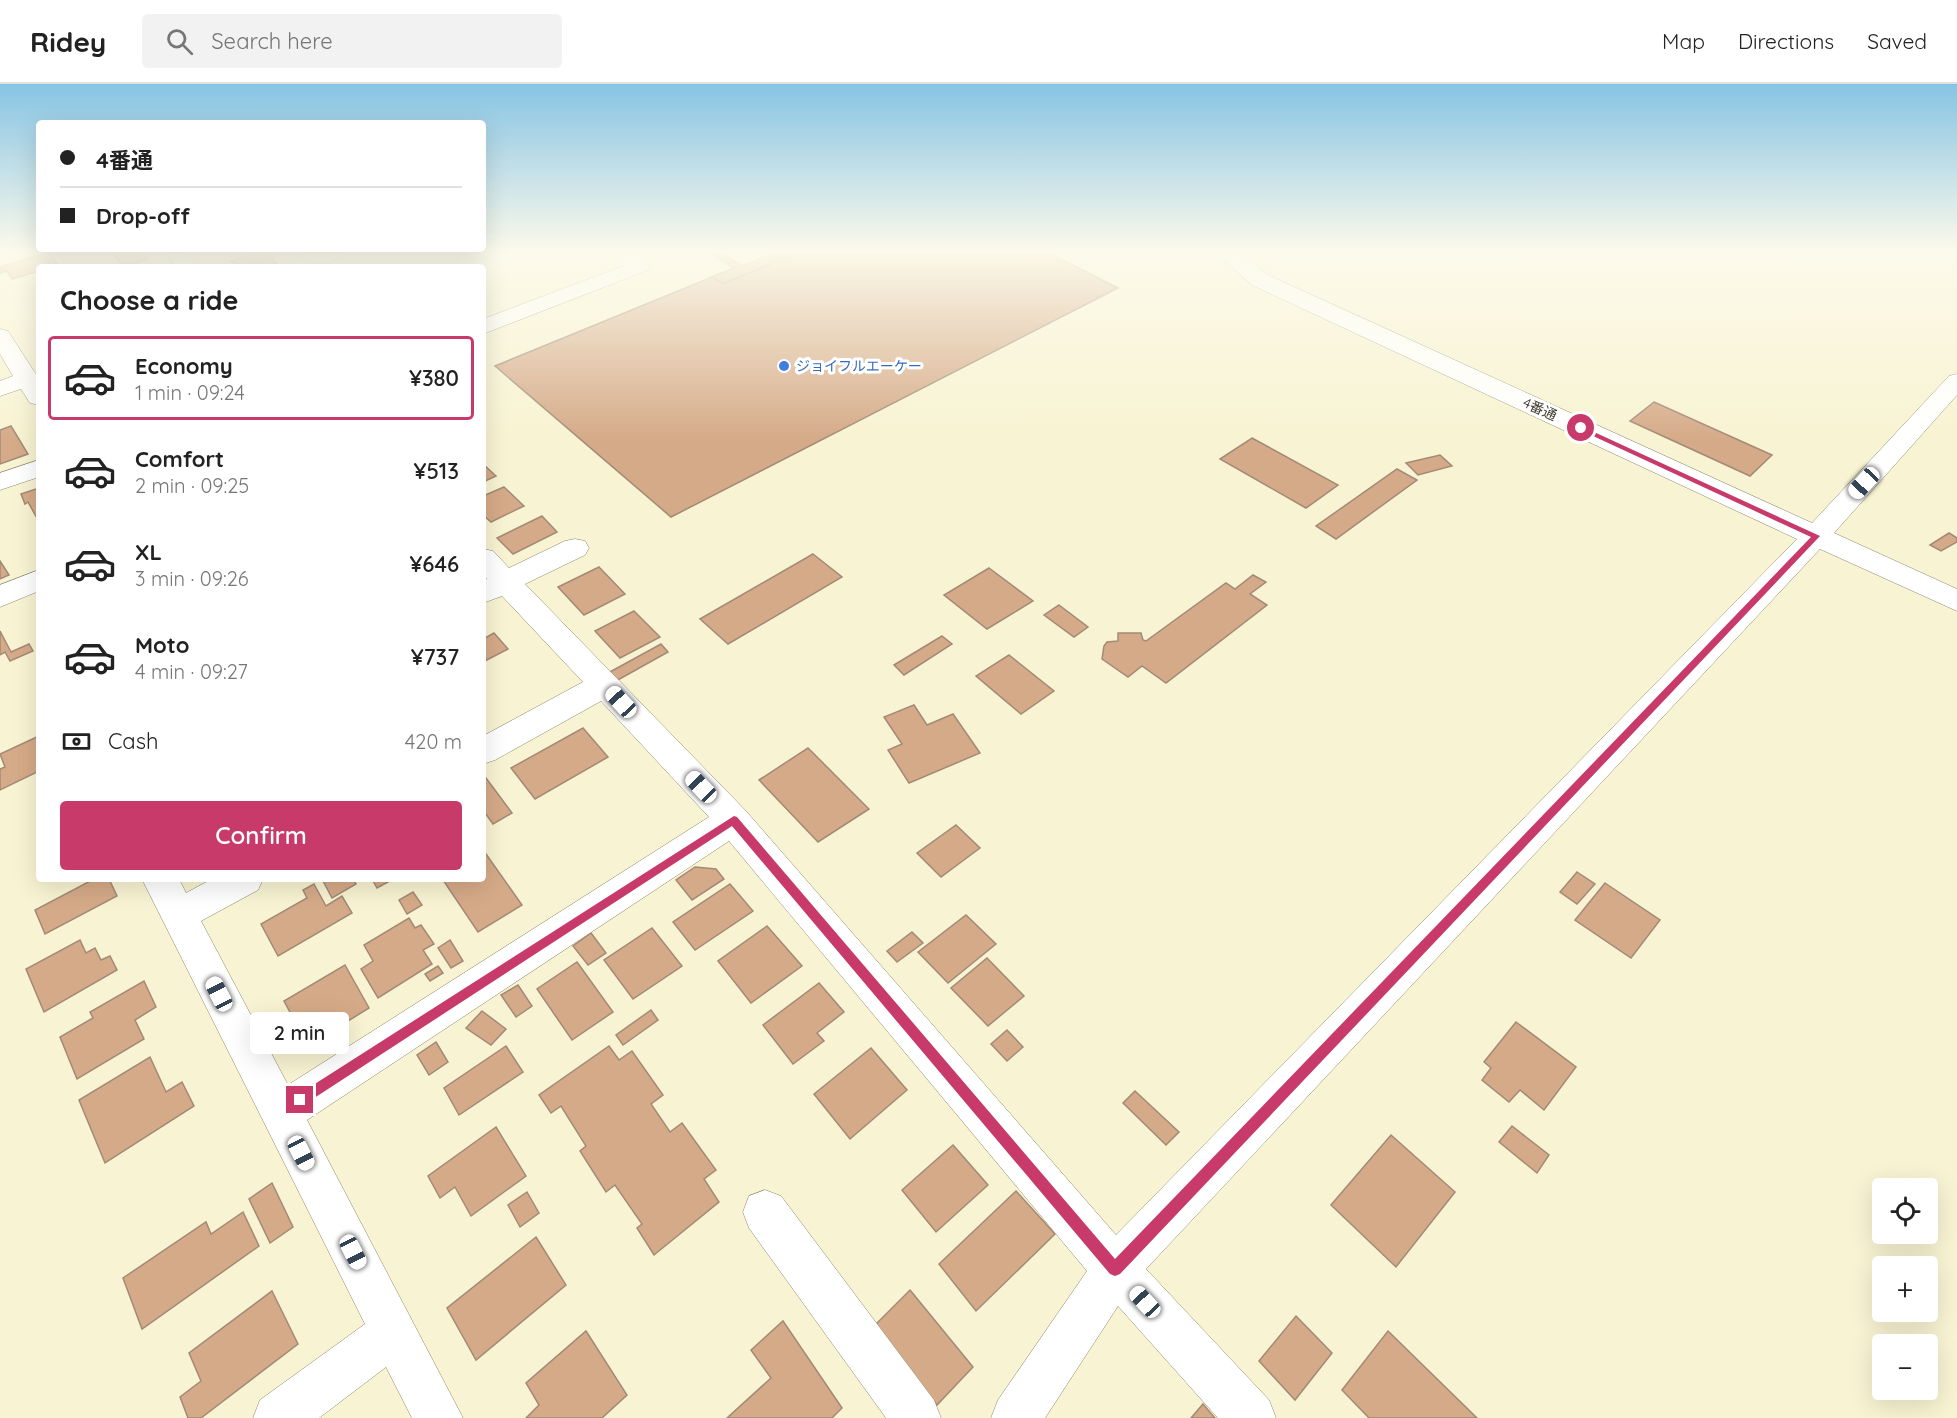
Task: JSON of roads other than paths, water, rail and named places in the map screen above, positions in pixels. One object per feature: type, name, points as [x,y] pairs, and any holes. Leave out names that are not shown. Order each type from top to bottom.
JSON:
[{"type":"street","points":[[486,326],[513,315]]},
{"type":"street","name":"4番通","points":[[1337,315],[1957,601]]},
{"type":"street","points":[[0,336],[33,389]]},
{"type":"street","points":[[1016,1418],[1115,1269],[1816,536],[1957,381]]},
{"type":"street","points":[[0,389],[33,389]]},
{"type":"street","points":[[0,482],[36,469]]},
{"type":"street","points":[[575,548],[491,577],[604,685],[734,820],[1115,1269],[1251,1418]]},
{"type":"street","points":[[0,597],[36,581]]},
{"type":"street","points":[[486,749],[604,685]]},
{"type":"street","points":[[281,1113],[734,820]]},
{"type":"street","points":[[232,882],[169,897],[438,1418]]},
{"type":"street","points":[[765,1212],[916,1418]]},
{"type":"street","points":[[278,1418],[394,1332]]},
{"type":"place","name":"ジョイフルエーケー","points":[[784,366]]}]
